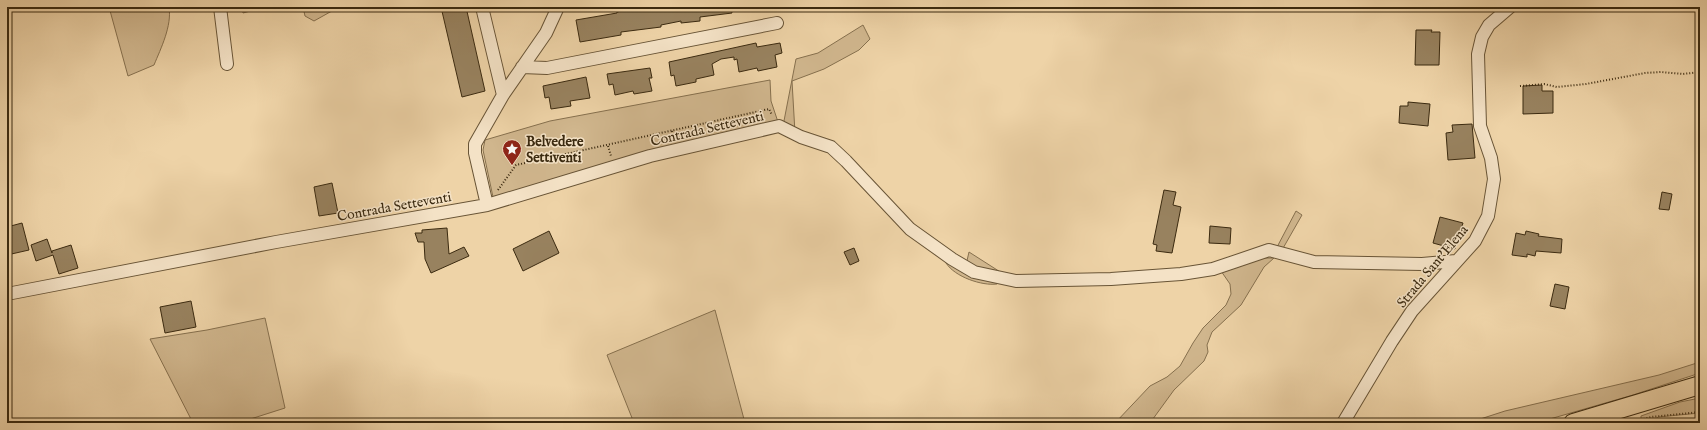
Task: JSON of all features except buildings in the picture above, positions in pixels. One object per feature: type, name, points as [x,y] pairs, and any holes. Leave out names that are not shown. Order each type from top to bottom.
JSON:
[{"type":"highway","points":[[1573,423],[1700,385]]},
{"type":"street","points":[[220,7],[227,64]]},
{"type":"street","points":[[482,7],[503,95]]},
{"type":"street","points":[[487,205],[475,153],[475,144],[503,95],[546,33],[558,7]]},
{"type":"street","name":"Strada Sant'Elena","points":[[1343,423],[1392,341],[1412,311],[1475,241],[1488,216],[1494,179],[1491,158],[1480,126],[1478,54],[1482,37],[1489,25],[1510,7]]},
{"type":"street","points":[[522,67],[547,68],[777,23]]},
{"type":"street","points":[[780,127],[831,147],[910,229],[952,259],[974,272],[1016,281],[1111,279],[1181,274],[1212,269],[1269,250],[1314,262],[1422,264],[1456,262]]},
{"type":"street","name":"Contrada Setteventi","points":[[7,294],[276,242],[487,205],[650,156],[780,127]]},
{"type":"path","points":[[1520,86],[1544,84],[1551,87],[1564,87],[1645,73],[1662,72],[1683,74],[1700,72]]},
{"type":"path","points":[[487,205],[516,165],[769,109],[780,127]]},
{"type":"path","points":[[1629,423],[1651,417],[1700,412]]},
{"type":"shaded area","points":[[109,7],[169,7],[169,22],[163,44],[154,65],[128,76]]},
{"type":"shaded area","points":[[242,7],[265,7],[243,13]]},
{"type":"shaded area","points":[[303,7],[339,7],[314,21],[305,16]]},
{"type":"shaded area","points":[[863,25],[870,39],[859,50],[824,69],[792,81],[795,133],[783,126],[796,59],[818,53]]},
{"type":"shaded area","points":[[770,80],[771,101],[778,122],[493,197],[483,150],[485,140],[550,121]]},
{"type":"shaded area","points":[[1296,211],[1302,215],[1282,250],[1276,249]]},
{"type":"shaded area","points":[[942,252],[966,265],[969,252],[1005,275],[997,284],[984,284],[969,280],[950,268],[945,262]]},
{"type":"shaded area","points":[[1258,258],[1274,258],[1264,267],[1241,305],[1212,332],[1207,345],[1208,352],[1204,361],[1174,390],[1150,423],[1115,423],[1150,386],[1167,377],[1180,366],[1203,328],[1226,305],[1231,294],[1230,284],[1221,271]]},
{"type":"shaded area","points":[[715,310],[745,423],[634,423],[607,355]]},
{"type":"shaded area","points":[[265,318],[285,408],[238,423],[193,423],[150,339],[207,330]]},
{"type":"shaded area","points":[[1700,362],[1700,373],[1633,395],[1536,423],[1468,423],[1505,411],[1659,375]]},
{"type":"shaded area","points":[[1700,398],[1700,413],[1658,417],[1651,423],[1641,423],[1641,416],[1680,402]]},
{"type":"place","name":"Belvedere Settiventi","points":[[512,166]]}]
